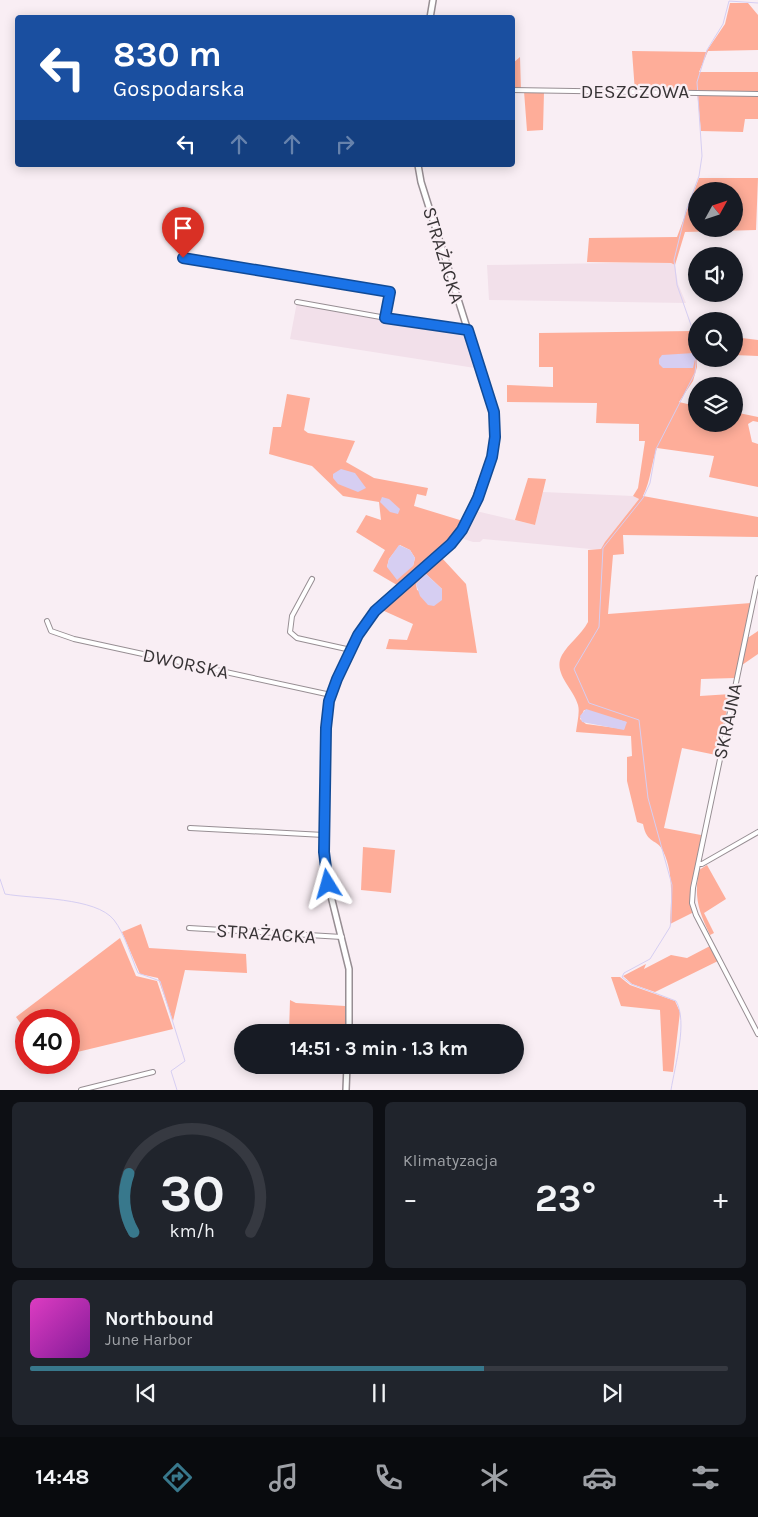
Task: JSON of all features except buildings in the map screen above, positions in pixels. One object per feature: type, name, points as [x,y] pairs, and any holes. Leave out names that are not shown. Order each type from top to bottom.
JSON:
[{"type":"street","points":[[430,15],[433,0]]},
{"type":"street","name":"DESZCZOWA","points":[[515,90],[758,94]]},
{"type":"street","name":"STRAŻACKA","points":[[349,1024],[350,979],[342,937],[326,877],[324,835],[326,722],[331,695],[364,625],[377,608],[459,534],[470,515],[488,469],[495,442],[494,418],[421,182],[418,167]]},
{"type":"street","points":[[183,258],[390,292],[385,318]]},
{"type":"street","points":[[297,302],[385,318],[468,330]]},
{"type":"street","points":[[312,578],[292,616],[290,632],[302,640],[351,650]]},
{"type":"street","name":"SKRAJNA","points":[[758,578],[698,864],[692,903],[696,915],[758,1034]]},
{"type":"street","name":"DWORSKA","points":[[47,621],[52,631],[74,638],[331,695]]},
{"type":"street","points":[[190,828],[324,835]]},
{"type":"street","points":[[698,864],[702,864],[758,832]]},
{"type":"street","name":"STRAŻACKA","points":[[189,928],[342,937]]},
{"type":"street","points":[[81,1090],[153,1072]]},
{"type":"street","points":[[346,1090],[347,1074]]},
{"type":"shaded area","points":[[730,3],[748,3],[758,15],[758,50],[708,51],[699,72],[758,72],[758,119],[745,119],[743,132],[701,131],[697,91],[635,92],[632,51],[706,52],[725,24]]},
{"type":"shaded area","points":[[520,57],[521,91],[515,91],[515,61]]},
{"type":"shaded area","points":[[524,91],[544,92],[543,130],[527,131]]},
{"type":"shaded area","points":[[699,178],[758,178],[756,230],[743,230],[743,182],[698,182]]},
{"type":"shaded area","points":[[688,208],[688,232],[685,232],[675,265],[671,263],[587,262],[589,238],[677,237]]},
{"type":"shaded area","points":[[671,263],[675,265],[678,284],[686,303],[489,300],[487,265]]},
{"type":"shaded area","points":[[297,302],[464,328],[475,368],[290,339]]},
{"type":"shaded area","points":[[688,331],[688,367],[697,367],[694,377],[688,377],[688,388],[679,402],[688,404],[688,432],[743,432],[743,414],[758,417],[758,422],[753,421],[748,424],[752,442],[758,444],[758,487],[709,477],[714,456],[657,448],[643,496],[758,517],[758,537],[623,535],[624,554],[613,555],[608,614],[751,603],[743,637],[749,637],[758,631],[758,654],[742,665],[735,678],[701,679],[700,696],[731,694],[716,755],[682,748],[664,828],[701,835],[704,838],[693,891],[696,911],[670,924],[671,887],[669,868],[661,847],[647,835],[643,824],[637,822],[627,781],[627,757],[632,756],[631,736],[576,732],[579,708],[560,668],[562,655],[588,622],[588,550],[601,549],[639,499],[633,496],[638,488],[645,441],[639,441],[639,424],[596,423],[597,403],[507,402],[507,385],[553,387],[553,367],[539,367],[539,333]],"holes":[[[584,710],[626,722],[624,729],[586,724],[580,719]]]},
{"type":"shaded area","points":[[743,338],[758,340],[758,356],[743,355]]},
{"type":"shaded area","points":[[688,353],[688,367],[693,368],[663,368],[659,364],[659,359],[662,355]]},
{"type":"shaded area","points":[[287,394],[310,398],[304,430],[308,433],[355,441],[346,462],[374,478],[428,488],[426,496],[417,494],[414,506],[463,521],[454,535],[397,585],[373,571],[385,550],[356,532],[366,515],[381,520],[379,502],[343,496],[312,466],[269,454],[273,427],[281,427]],"holes":[[[400,545],[410,550],[415,558],[413,566],[387,567],[389,559]]]},
{"type":"shaded area","points":[[341,469],[355,473],[366,488],[358,492],[338,484],[333,478],[333,474]]},
{"type":"shaded area","points":[[528,478],[546,479],[535,525],[515,520]]},
{"type":"shaded area","points":[[543,492],[633,496],[639,499],[605,542],[601,550],[483,539],[480,542],[473,542],[461,538],[476,511],[535,525]]},
{"type":"shaded area","points":[[382,497],[389,499],[400,509],[398,514],[390,512],[380,502]]},
{"type":"shaded area","points":[[399,545],[410,550],[415,558],[413,566],[397,580],[387,567],[389,559]]},
{"type":"shaded area","points":[[441,557],[466,584],[477,653],[386,649],[389,639],[407,640],[413,624],[382,610],[382,607]],"holes":[[[426,574],[442,589],[442,600],[417,590],[416,584]]]},
{"type":"shaded area","points":[[426,574],[442,589],[442,600],[434,606],[428,605],[420,596],[416,584]]},
{"type":"shaded area","points":[[586,709],[627,722],[624,730],[582,722],[580,716]]},
{"type":"shaded area","points":[[363,847],[395,850],[391,893],[361,890]]},
{"type":"shaded area","points":[[707,865],[726,899],[704,913],[714,933],[710,935],[700,911],[697,896],[699,870]]},
{"type":"shaded area","points":[[141,924],[149,948],[246,954],[247,973],[185,970],[173,1021],[158,978],[140,974],[122,932]]},
{"type":"shaded area","points":[[120,938],[136,976],[157,981],[173,1029],[80,1051],[80,1009],[27,1009]]},
{"type":"shaded area","points":[[710,946],[718,961],[655,992],[632,984],[623,976],[646,964],[644,969],[671,955],[687,958]]},
{"type":"shaded area","points":[[611,977],[620,977],[630,985],[675,1001],[680,1012],[673,1072],[663,1071],[660,1010],[621,1006]]},
{"type":"shaded area","points":[[290,1000],[296,1003],[345,1006],[345,1024],[289,1024]]},
{"type":"waterway","points":[[671,1090],[681,1032],[681,1020],[676,1001],[631,984],[622,977],[624,973],[650,959],[670,927],[671,921],[672,885],[648,798],[639,720],[589,703],[574,669],[599,627],[603,548],[643,498],[650,483],[656,449],[695,373],[696,362],[692,328],[677,285],[674,260],[686,211],[699,176],[702,156],[697,82],[707,50],[723,24],[729,1],[758,3]]},
{"type":"waterway","points":[[0,879],[5,894],[79,903],[105,912],[114,920],[125,939],[138,973],[160,981],[185,1061],[171,1071],[177,1090]]},
{"type":"route","points":[[183,258],[390,292],[385,318],[464,332],[468,330],[494,412],[495,442],[492,457],[478,498],[467,522],[451,544],[385,600],[371,615],[358,635],[334,686],[326,718],[324,852],[328,884]]}]
